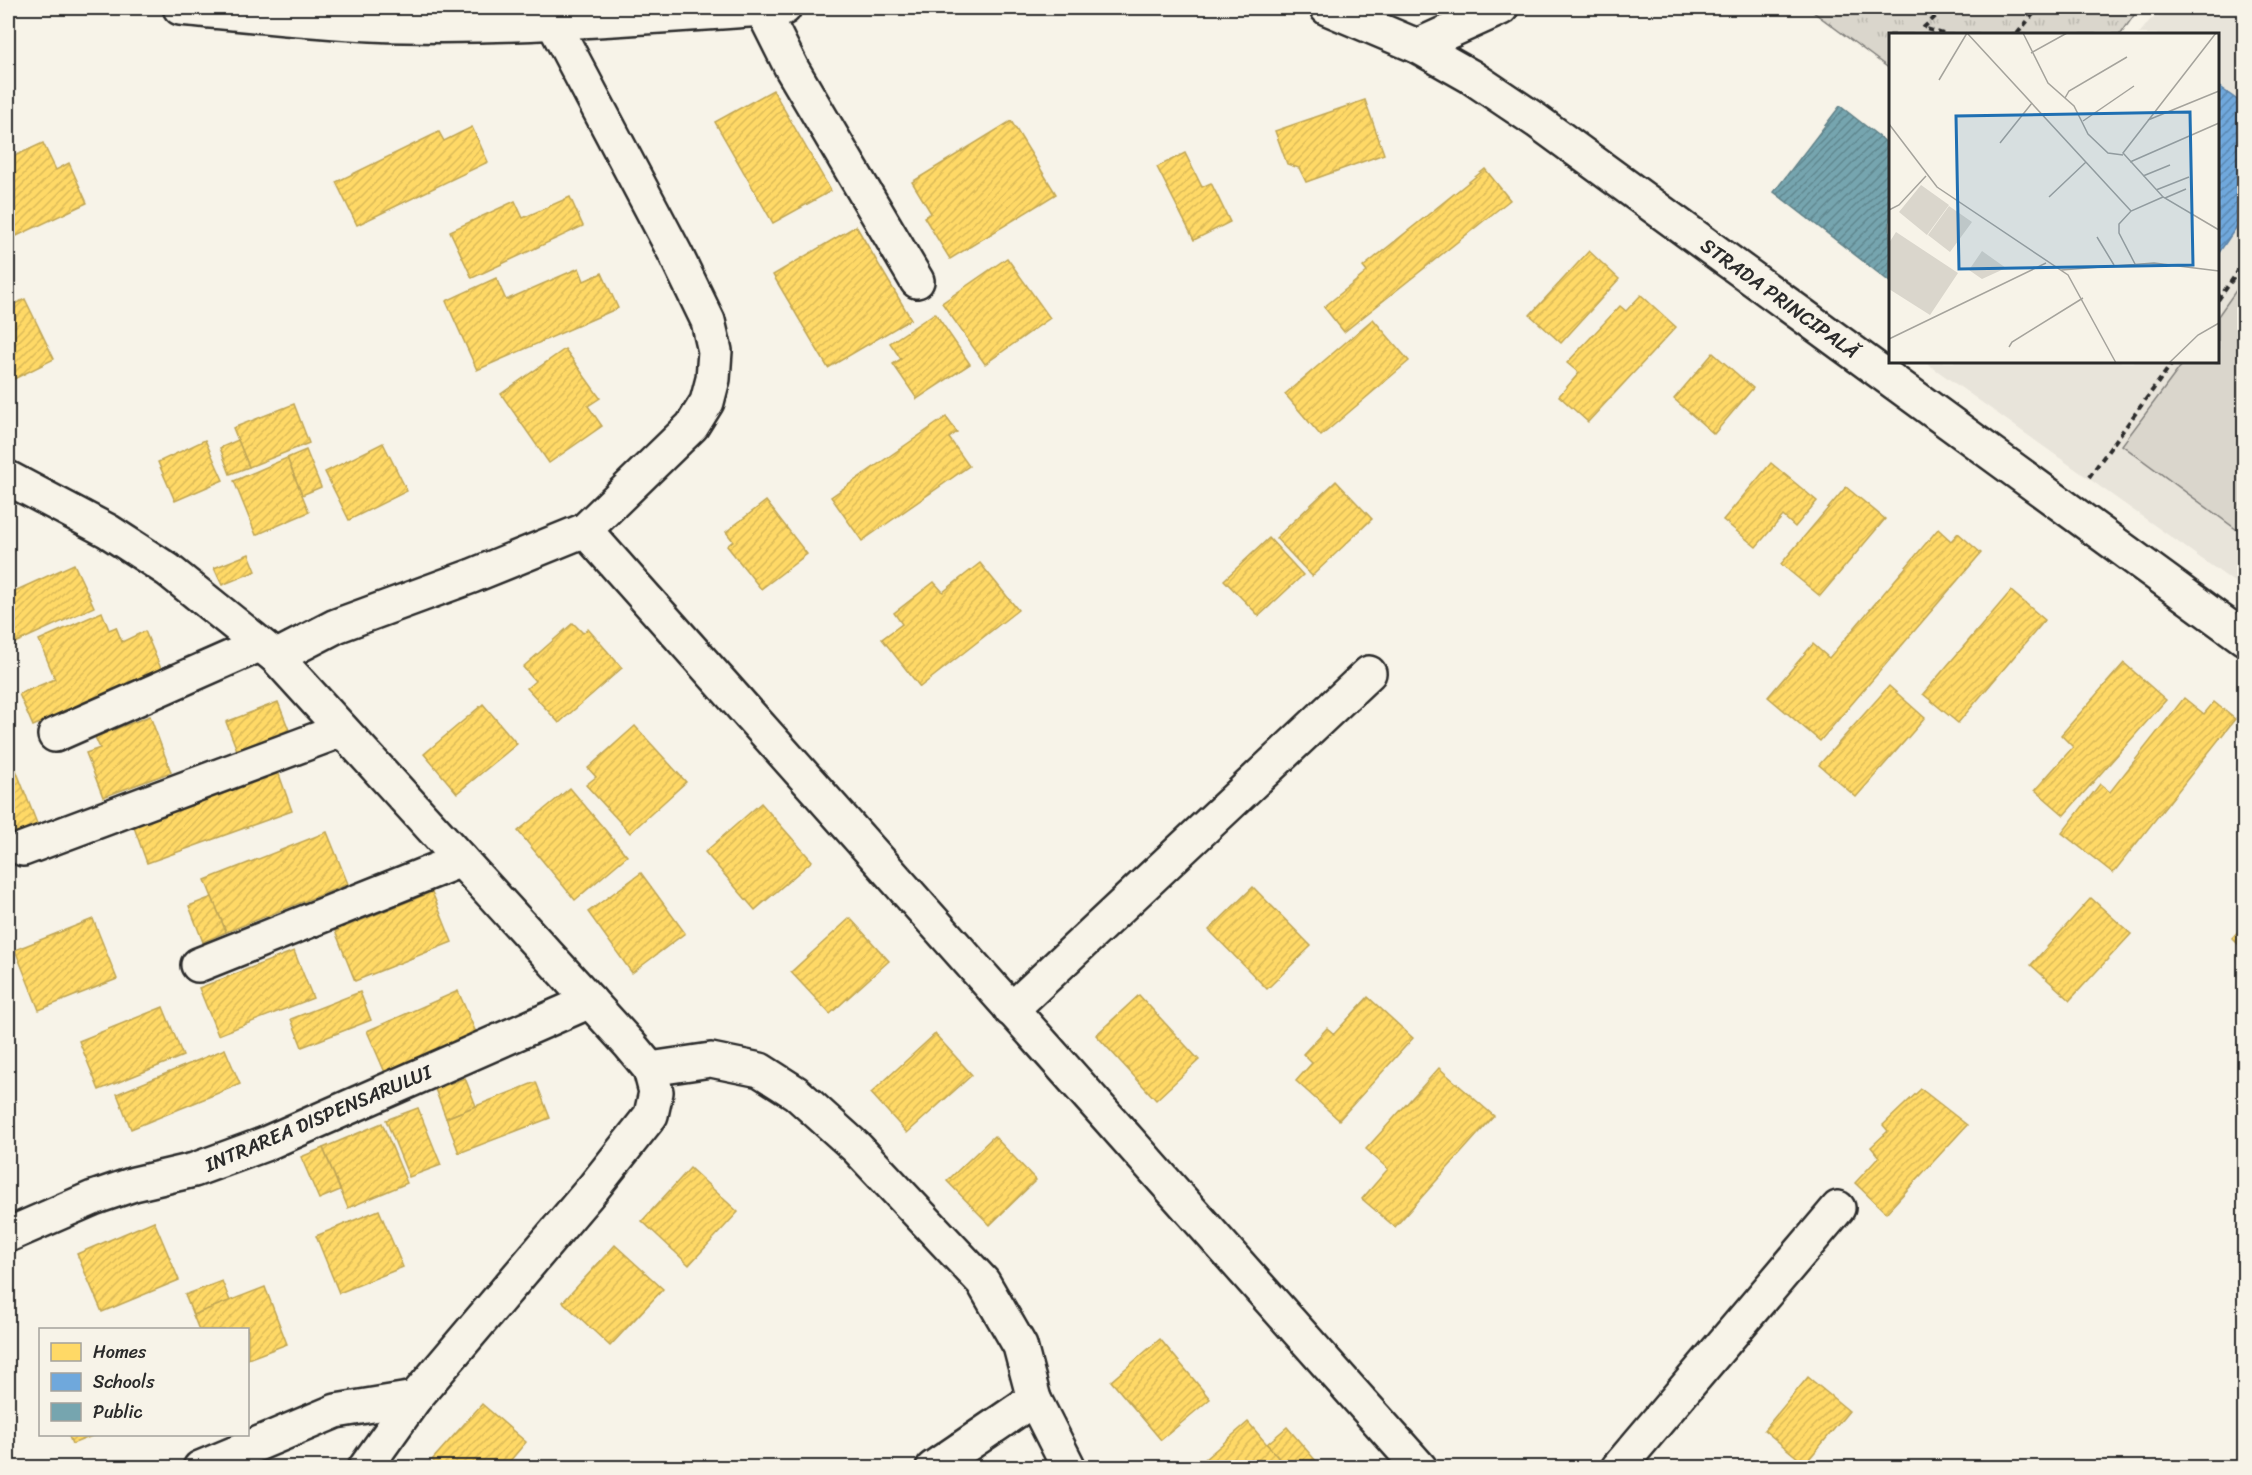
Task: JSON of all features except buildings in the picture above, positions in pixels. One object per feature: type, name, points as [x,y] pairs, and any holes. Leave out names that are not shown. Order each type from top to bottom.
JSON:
[{"type":"street","points":[[180,8],[372,24],[553,22],[773,8],[792,69],[917,281]]},
{"type":"street","name":"STRADA PRINCIPALĂ","points":[[1327,8],[1417,46],[1470,76],[1537,121],[2244,638]]},
{"type":"street","points":[[1417,46],[1501,8]]},
{"type":"street","points":[[55,735],[268,651],[472,576],[585,530],[692,426],[707,402],[713,380],[715,351],[708,321],[676,255],[553,22]]},
{"type":"street","points":[[8,478],[108,531],[168,570],[268,651],[650,1069],[656,1092],[651,1115],[594,1187],[415,1398],[365,1467]]},
{"type":"street","points":[[585,530],[1420,1467]]},
{"type":"street","points":[[1011,1010],[1369,673]]},
{"type":"street","points":[[23,849],[342,730]]},
{"type":"street","points":[[198,965],[461,860]]},
{"type":"street","name":"INTRAREA DISPENSARULUI","points":[[8,1235],[93,1198],[134,1184],[194,1170],[265,1144],[590,1001]]},
{"type":"street","points":[[650,1069],[711,1060],[760,1070],[796,1093],[857,1148],[983,1282],[1020,1347],[1034,1399],[1069,1467]]},
{"type":"street","points":[[1618,1467],[1838,1208]]},
{"type":"street","points":[[200,1467],[336,1411],[415,1398]]},
{"type":"street","points":[[933,1467],[1034,1399]]},
{"type":"path","points":[[1940,33],[1923,28],[1945,8]]},
{"type":"path","points":[[2019,33],[2038,8]]},
{"type":"path","points":[[2219,297],[2244,263]]},
{"type":"path","points":[[2067,508],[2172,363]]},
{"type":"shaded area","points":[[2177,8],[2244,8],[2244,589],[1926,363],[2219,363],[2219,33],[2140,33],[2150,20]]},
{"type":"green space","points":[[1808,8],[2139,8],[2122,33],[1889,33],[1889,68]]},
{"type":"green space","points":[[2244,279],[2244,535],[2122,445],[2183,363],[2219,363],[2219,315]]}]
